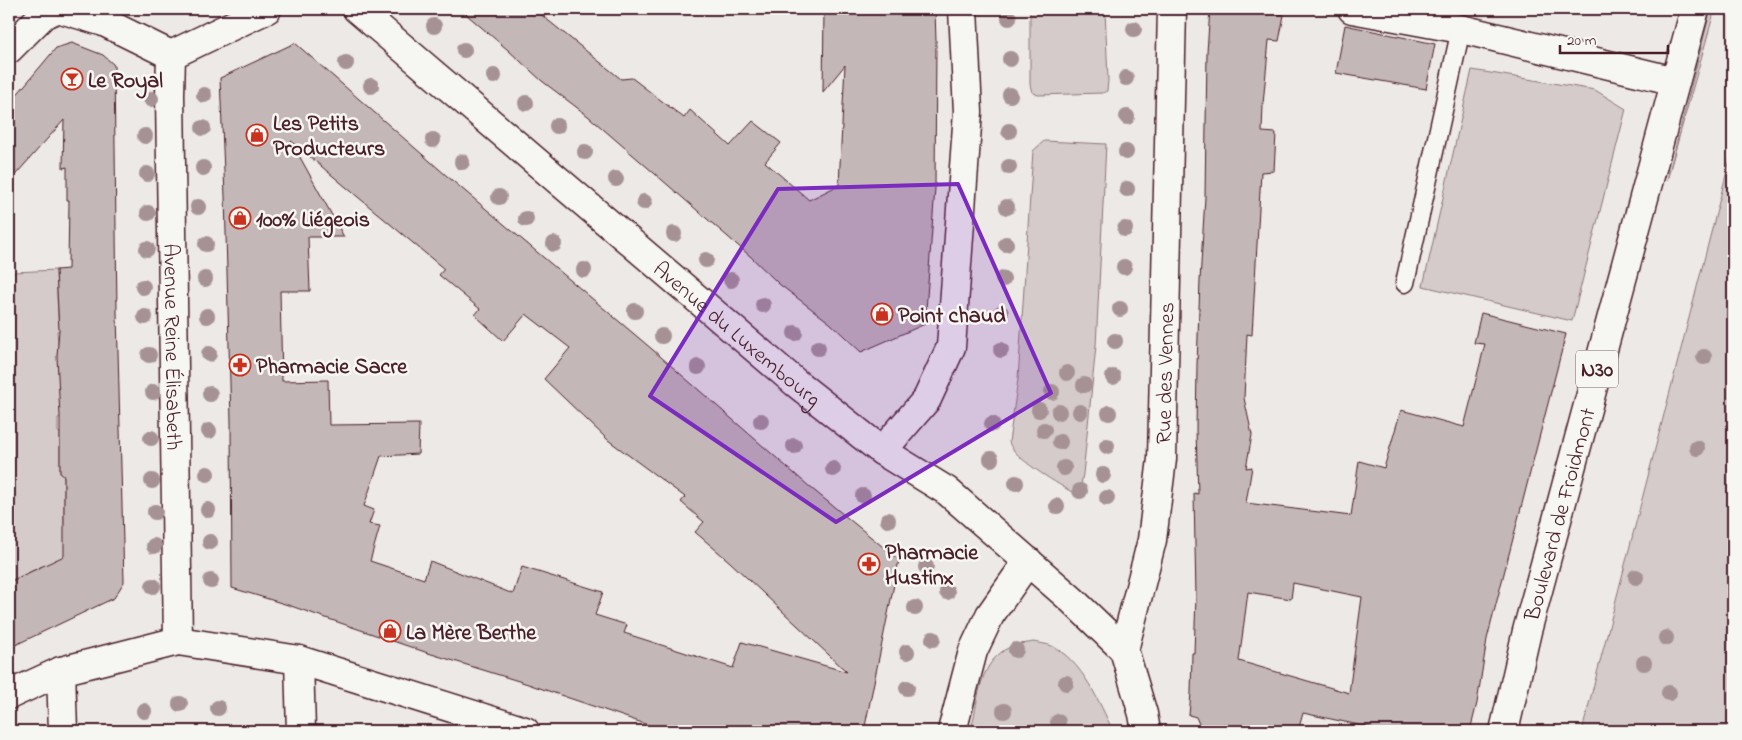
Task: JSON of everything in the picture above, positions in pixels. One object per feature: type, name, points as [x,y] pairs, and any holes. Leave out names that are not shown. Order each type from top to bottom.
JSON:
[{"type":"street","points":[[9,49],[53,11],[104,22],[171,55],[267,9]]},
{"type":"street","name":"Avenue du Luxembourg","points":[[357,9],[796,383],[882,451],[947,491],[1072,600],[1124,650]]},
{"type":"street","points":[[882,451],[927,399],[951,347],[968,112],[963,9]]},
{"type":"street","name":"Rue des Vennes","points":[[1124,650],[1152,540],[1162,459],[1172,9]]},
{"type":"street","points":[[1352,9],[1461,29],[1675,80]]},
{"type":"street","name":"Boulevard de Froidmont","points":[[1504,731],[1527,631],[1695,9]]},
{"type":"street","name":"Avenue Reine Élisabeth","points":[[171,55],[178,641]]},
{"type":"street","points":[[952,731],[973,651],[990,615],[1028,561]]},
{"type":"street","points":[[9,696],[61,671],[178,641],[299,660],[525,731]]},
{"type":"street","points":[[1124,650],[1143,714],[1146,731]]},
{"type":"street","points":[[299,660],[301,731]]},
{"type":"street","points":[[61,671],[63,731]]},
{"type":"lane","points":[[1405,283],[1461,29]]},
{"type":"highlighted area","points":[[958,184],[1051,393],[836,522],[650,396],[778,189]]},
{"type":"shaded area","points":[[1030,9],[1105,9],[1107,91],[1103,93],[1038,95],[1032,92],[1030,85]]},
{"type":"shaded area","points":[[1711,9],[1715,9],[1667,180]]},
{"type":"shaded area","points":[[1472,70],[1595,90],[1626,109],[1572,321],[1423,286]]},
{"type":"shaded area","points":[[1044,141],[1106,144],[1096,346],[1083,474],[1081,485],[1076,492],[1070,491],[1045,476],[1026,462],[1012,449],[1009,442],[1018,379],[1033,151]]},
{"type":"shaded area","points":[[1733,148],[1733,731],[1582,731]]},
{"type":"shaded area","points":[[56,270],[60,330],[57,331],[63,416],[58,418],[60,473],[64,475],[64,524],[72,563],[47,574],[42,566],[13,580],[9,584],[9,286],[14,272]]},
{"type":"shaded area","points":[[1033,642],[1052,646],[1073,662],[1089,684],[1113,731],[1047,731],[972,726],[982,681],[992,661],[1000,653],[1012,646]]},
{"type":"building","points":[[460,9],[534,9],[621,79],[632,78],[684,118],[690,110],[730,146],[753,121],[781,143],[765,162],[809,200],[839,185],[845,65],[823,92],[824,9],[935,9],[935,188],[925,324],[861,352],[830,323],[779,284],[750,256],[588,116],[542,81]]},
{"type":"building","points":[[1210,9],[1252,9],[1284,15],[1279,41],[1269,40],[1263,104],[1262,132],[1276,133],[1274,171],[1261,172],[1252,335],[1247,334],[1244,398],[1252,435],[1246,468],[1252,467],[1246,503],[1351,516],[1359,461],[1384,468],[1401,410],[1464,427],[1485,344],[1474,343],[1481,313],[1566,334],[1487,639],[1477,703],[1470,731],[1372,731],[1373,728],[1303,713],[1298,731],[1254,731],[1223,724],[1221,731],[1202,731],[1196,717],[1189,715],[1196,597],[1194,493],[1198,494],[1196,430],[1197,365],[1205,197],[1207,52]],"holes":[[[1293,583],[1362,597],[1349,693],[1239,661],[1248,592],[1291,599]]]},
{"type":"building","points":[[1345,25],[1435,44],[1426,89],[1336,73]]},
{"type":"building","points":[[72,43],[103,55],[114,65],[117,313],[124,582],[114,598],[9,648],[9,582],[64,556],[64,476],[60,473],[57,356],[59,330],[56,270],[68,269],[69,200],[67,200],[67,167],[63,168],[64,120],[9,182],[9,104],[56,48]]},
{"type":"building","points":[[295,43],[811,488],[899,560],[864,731],[666,731],[232,588],[231,421],[220,78]],"holes":[[[291,141],[444,269],[439,275],[480,309],[475,315],[503,341],[526,314],[570,348],[544,379],[608,440],[685,497],[681,502],[704,522],[695,532],[730,562],[847,672],[742,642],[733,668],[624,633],[627,625],[595,615],[603,592],[522,567],[513,594],[430,561],[424,579],[370,561],[380,526],[369,524],[374,510],[364,506],[381,456],[418,454],[419,424],[329,425],[328,380],[282,381],[280,291],[310,291],[308,237],[344,237]]]},
{"type":"place","name":"Le Royal","points":[[72,79]]},
{"type":"place","name":"Les Petits Producteurs","points":[[257,135]]},
{"type":"place","name":"100% Liégeois","points":[[240,218]]},
{"type":"place","name":"Point chaud","points":[[882,314]]},
{"type":"place","name":"Pharmacie Sacre","points":[[240,365]]},
{"type":"place","name":"Pharmacie Hustinx","points":[[869,564]]},
{"type":"place","name":"La Mère Berthe","points":[[390,631]]}]
